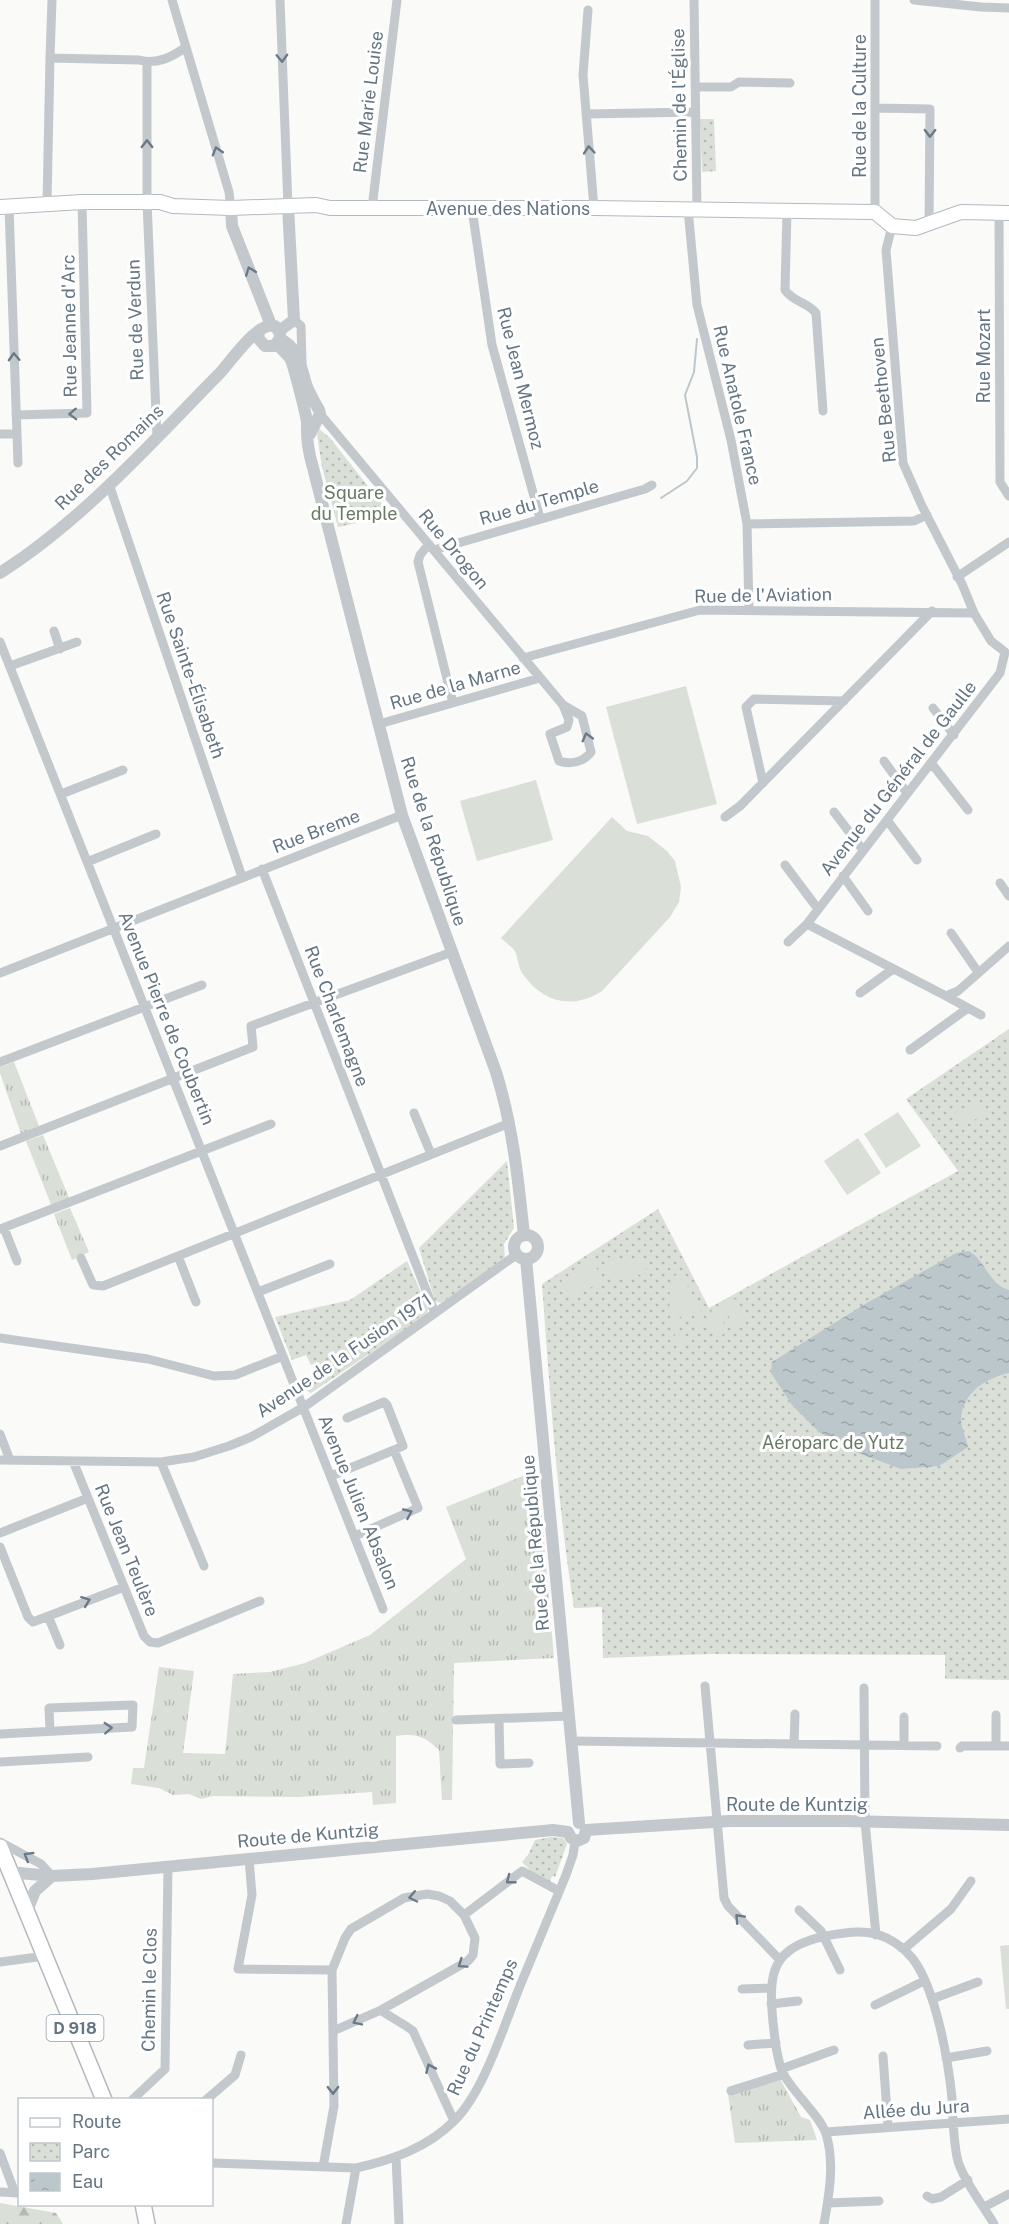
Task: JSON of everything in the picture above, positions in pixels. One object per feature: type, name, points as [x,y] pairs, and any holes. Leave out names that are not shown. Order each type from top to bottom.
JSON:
[{"type":"main road","name":"Avenue des Nations","points":[[5,207],[47,203],[160,202],[173,206],[231,208],[288,206],[875,212]]},
{"type":"main road","points":[[875,212],[892,226],[916,228],[961,212],[1004,212]]},
{"type":"main road","name":"D 918","points":[[0,1847],[103,2098]]},
{"type":"main road","points":[[143,2206],[147,2224]]},
{"type":"street","points":[[47,203],[52,0]]},
{"type":"street","points":[[172,0],[229,192],[232,226],[277,335]]},
{"type":"street","points":[[280,0],[288,206]]},
{"type":"street","name":"Rue Marie Louise","points":[[372,208],[397,0]]},
{"type":"street","name":"Chemin de l'Église","points":[[692,209],[695,112],[694,0]]},
{"type":"street","name":"Rue de la Culture","points":[[875,212],[876,0]]},
{"type":"street","points":[[914,0],[1009,8]]},
{"type":"street","points":[[588,9],[583,75],[594,208]]},
{"type":"street","points":[[50,58],[147,62],[165,59],[186,46]]},
{"type":"street","name":"Rue de Verdun","points":[[147,62],[147,202],[158,437]]},
{"type":"street","points":[[695,87],[731,87],[739,82],[790,83]]},
{"type":"street","points":[[876,108],[930,109],[929,225]]},
{"type":"street","points":[[586,114],[695,112]]},
{"type":"street","name":"Rue Jeanne d'Arc","points":[[16,415],[87,413],[82,202]]},
{"type":"street","name":"Rue de la République","points":[[288,206],[294,320],[302,326],[302,366]]},
{"type":"street","points":[[5,207],[18,463]]},
{"type":"street","name":"Rue Jean Mermoz","points":[[472,208],[492,345],[540,518]]},
{"type":"street","name":"Rue Anatole France","points":[[692,209],[697,305],[731,440],[747,524],[749,610]]},
{"type":"street","points":[[787,211],[785,290],[790,298],[811,307],[816,314],[823,411]]},
{"type":"street","name":"Rue Mozart","points":[[1004,212],[1004,345],[1000,482],[1009,496]]},
{"type":"street","name":"Rue Beethoven","points":[[892,226],[886,250],[903,463],[974,613],[991,641],[1007,652]]},
{"type":"street","points":[[260,338],[269,347],[277,335],[294,320]]},
{"type":"street","name":"Rue des Romains","points":[[0,573],[62,528],[158,437],[241,347],[260,338],[265,326],[277,335]]},
{"type":"street","name":"Rue de la République","points":[[277,335],[296,353],[307,385],[314,416],[305,434],[402,815],[496,1072],[510,1123],[524,1235]]},
{"type":"street","name":"Rue de la République","points":[[277,335],[291,359],[314,416]]},
{"type":"street","name":"Rue Drogon","points":[[314,416],[432,547],[563,705],[569,720],[567,727],[550,734],[559,761],[568,764],[587,758],[591,752],[582,716],[563,705]]},
{"type":"street","points":[[0,434],[17,434]]},
{"type":"street","name":"Rue Sainte-Élisabeth","points":[[109,484],[242,877]]},
{"type":"street","name":"Rue du Temple","points":[[432,547],[645,489],[652,485]]},
{"type":"street","points":[[747,524],[914,521],[927,515]]},
{"type":"street","points":[[957,577],[1009,542]]},
{"type":"street","points":[[432,547],[420,555],[418,561],[453,703]]},
{"type":"street","name":"Rue de l'Aviation","points":[[523,658],[700,610],[974,613]]},
{"type":"street","points":[[725,817],[740,806],[932,611]]},
{"type":"street","points":[[54,631],[60,649]]},
{"type":"street","name":"Avenue Pierre de Coubertin","points":[[0,642],[304,1407]]},
{"type":"street","points":[[10,666],[77,642]]},
{"type":"street","name":"Avenue du Général de Gaulle","points":[[788,942],[807,924],[954,735],[1000,673],[1007,652]]},
{"type":"street","name":"Rue de la Marne","points":[[379,724],[540,678]]},
{"type":"street","points":[[763,783],[746,707],[754,699],[844,701]]},
{"type":"street","points":[[933,708],[954,735]]},
{"type":"street","points":[[884,761],[907,793]]},
{"type":"street","points":[[932,764],[968,810]]},
{"type":"street","points":[[61,794],[123,770]]},
{"type":"street","points":[[834,812],[863,850]]},
{"type":"street","name":"Rue Breme","points":[[0,974],[402,815]]},
{"type":"street","points":[[887,820],[918,860]]},
{"type":"street","points":[[87,862],[156,834]]},
{"type":"street","points":[[785,865],[818,909]]},
{"type":"street","name":"Rue Charlemagne","points":[[262,869],[435,1313]]},
{"type":"street","points":[[843,876],[868,911]]},
{"type":"street","points":[[1000,883],[1009,896]]},
{"type":"street","points":[[807,924],[981,1015]]},
{"type":"street","points":[[951,933],[978,972]]},
{"type":"street","points":[[946,996],[958,991],[1009,946]]},
{"type":"street","points":[[0,1146],[253,1047],[251,1026],[452,952]]},
{"type":"street","points":[[860,993],[893,969]]},
{"type":"street","points":[[0,1062],[202,985]]},
{"type":"street","points":[[910,1050],[969,1008]]},
{"type":"street","points":[[414,1113],[431,1154]]},
{"type":"street","points":[[81,1258],[91,1282],[97,1287],[510,1123]]},
{"type":"street","points":[[17,1261],[2,1229],[271,1124]]},
{"type":"street","points":[[524,1235],[534,1237],[538,1246],[535,1256],[521,1257],[513,1245],[515,1240],[524,1235]]},
{"type":"street","points":[[178,1256],[196,1302]]},
{"type":"street","name":"Rue de la République","points":[[521,1257],[582,1827]]},
{"type":"street","name":"Avenue de la Fusion 1971","points":[[5,1460],[161,1462],[229,1446],[251,1437],[304,1407],[435,1313],[521,1257]]},
{"type":"street","points":[[258,1292],[330,1264]]},
{"type":"street","points":[[0,1338],[148,1359],[199,1373],[220,1376],[235,1375],[283,1356]]},
{"type":"street","points":[[331,1476],[403,1446],[384,1402],[347,1418]]},
{"type":"street","name":"Avenue Julien Absalon","points":[[304,1407],[383,1609]]},
{"type":"street","points":[[0,1434],[5,1460]]},
{"type":"street","points":[[355,1536],[418,1508],[394,1450]]},
{"type":"street","name":"Rue Jean Teulère","points":[[73,1461],[144,1636],[150,1642],[158,1642],[260,1601]]},
{"type":"street","points":[[161,1462],[204,1566]]},
{"type":"street","points":[[0,1533],[88,1498]]},
{"type":"street","points":[[0,1547],[28,1617],[33,1622],[124,1587]]},
{"type":"street","points":[[48,1616],[60,1645]]},
{"type":"street","points":[[705,1686],[724,1898],[728,1906],[780,1960]]},
{"type":"street","points":[[864,1688],[865,1822],[876,1935]]},
{"type":"street","points":[[0,1734],[50,1731],[132,1726],[133,1705],[49,1708],[50,1731]]},
{"type":"street","points":[[794,1744],[795,1714]]},
{"type":"street","points":[[996,1715],[996,1746]]},
{"type":"street","points":[[456,1720],[569,1716]]},
{"type":"street","points":[[904,1717],[904,1745]]},
{"type":"street","points":[[499,1719],[500,1764],[529,1763]]},
{"type":"street","points":[[571,1741],[937,1746]]},
{"type":"street","points":[[960,1748],[962,1746],[1009,1746]]},
{"type":"street","points":[[0,1762],[88,1757]]},
{"type":"street","name":"Route de Kuntzig","points":[[582,1827],[717,1822],[1009,1825]]},
{"type":"street","points":[[572,1836],[571,1826],[582,1827]]},
{"type":"street","name":"Route de Kuntzig","points":[[15,1883],[19,1873],[47,1879],[553,1830],[572,1836]]},
{"type":"street","name":"Rue du Printemps","points":[[213,2163],[356,2168],[396,2157],[436,2137],[454,2121],[465,2109],[484,2073],[573,1855],[572,1836]]},
{"type":"street","points":[[0,1842],[4,1842],[40,1864],[47,1879],[35,1891],[27,1911]]},
{"type":"street","points":[[249,1859],[252,1895],[238,1969],[333,1970]]},
{"type":"street","name":"Chemin le Clos","points":[[134,2098],[165,2069],[168,1867]]},
{"type":"street","points":[[464,1914],[522,1871],[559,1891]]},
{"type":"street","points":[[904,1949],[951,1909],[971,1881]]},
{"type":"street","points":[[323,2167],[334,2106],[333,2031],[333,1970],[345,1938],[351,1929],[404,1898],[427,1894],[439,1896],[450,1900],[464,1914],[476,1943],[473,1955],[468,1961],[381,2010],[333,2031]]},
{"type":"street","points":[[800,1910],[824,1937],[840,1970]]},
{"type":"street","points":[[824,2224],[831,2160],[826,2132],[783,2071],[776,2043],[770,1988],[774,1971],[780,1960],[796,1945],[857,1931],[894,1942],[904,1949],[919,1969],[932,1999],[946,2058],[957,2159],[994,2224]]},
{"type":"street","points":[[0,1962],[45,1956]]},
{"type":"street","points":[[875,2005],[924,1981]]},
{"type":"street","points":[[932,1999],[978,1982]]},
{"type":"street","points":[[742,1989],[770,1988]]},
{"type":"street","points":[[771,2004],[798,2001]]},
{"type":"street","points":[[381,2010],[392,2020],[408,2026],[413,2031],[454,2121]]},
{"type":"street","points":[[748,2045],[776,2043]]},
{"type":"street","points":[[731,2091],[834,2050]]},
{"type":"street","points":[[946,2058],[987,2051]]},
{"type":"street","points":[[208,2098],[235,2075],[241,2055]]},
{"type":"street","points":[[883,2056],[888,2126]]},
{"type":"street","name":"Allée du Jura","points":[[826,2132],[1009,2119]]},
{"type":"street","points":[[0,2153],[17,2193],[0,2192]]},
{"type":"street","points":[[396,2157],[399,2224]]},
{"type":"street","points":[[346,2224],[356,2168]]},
{"type":"street","points":[[927,2196],[932,2199],[940,2197],[968,2180]]},
{"type":"street","points":[[984,2207],[1009,2194]]},
{"type":"street","points":[[828,2203],[879,2201]]},
{"type":"green space","points":[[700,119],[714,119],[716,171],[702,172]]},
{"type":"green space","name":"Square du Temple","points":[[319,429],[330,438],[386,509],[374,513],[375,519],[338,527],[322,467],[317,434]]},
{"type":"green space","points":[[686,686],[717,804],[637,824],[606,707]]},
{"type":"green space","points":[[536,780],[553,840],[477,861],[460,801]]},
{"type":"green space","points":[[612,817],[627,831],[648,836],[667,851],[675,861],[681,887],[679,902],[670,917],[602,991],[591,997],[569,1002],[549,997],[530,983],[522,973],[515,951],[501,938]]},
{"type":"green space","name":"Aéroparc de Yutz","points":[[1009,1029],[1009,1680],[945,1679],[945,1655],[710,1654],[603,1658],[602,1607],[574,1608],[551,1406],[542,1284],[658,1209],[709,1308],[958,1171],[906,1099]]},
{"type":"green space","points":[[14,1062],[39,1126],[21,1134],[0,1073],[0,1067]]},
{"type":"green space","points":[[978,1099],[986,1112],[964,1127],[955,1113]]},
{"type":"green space","points":[[898,1112],[921,1146],[886,1168],[864,1134]]},
{"type":"green space","points":[[43,1135],[70,1200],[52,1207],[26,1141]]},
{"type":"green space","points":[[858,1138],[881,1173],[847,1195],[824,1161]]},
{"type":"green space","points":[[507,1161],[514,1228],[504,1244],[505,1260],[441,1303],[435,1301],[419,1248]]},
{"type":"green space","points":[[70,1208],[89,1252],[72,1260],[54,1214]]},
{"type":"green space","points":[[614,1256],[619,1263],[643,1256],[647,1274],[608,1278],[604,1259]]},
{"type":"green space","points":[[591,1260],[604,1279],[573,1299],[561,1281]]},
{"type":"green space","points":[[407,1261],[428,1308],[427,1315],[311,1393],[305,1390],[300,1381],[317,1373],[314,1364],[311,1365],[306,1355],[292,1360],[275,1317],[350,1300]]},
{"type":"green space","points":[[675,1275],[684,1282],[699,1307],[702,1321],[697,1334],[682,1344],[674,1332],[671,1322],[669,1299]],"holes":[[[676,1311],[684,1321],[689,1320],[694,1313],[698,1318],[696,1329],[684,1339],[679,1338]]]},
{"type":"green space","points":[[731,1298],[737,1300],[747,1321],[734,1327],[727,1313],[724,1312],[723,1335],[717,1337],[706,1315]]},
{"type":"green space","points":[[538,1470],[554,1658],[454,1663],[452,1800],[442,1800],[439,1750],[429,1741],[409,1735],[396,1736],[396,1803],[373,1805],[372,1792],[298,1797],[213,1796],[201,1799],[189,1794],[173,1795],[159,1788],[131,1784],[133,1768],[144,1768],[159,1667],[194,1671],[183,1753],[225,1754],[233,1674],[270,1672],[305,1663],[370,1635],[466,1559],[446,1507]]},
{"type":"green space","points":[[551,1837],[563,1838],[567,1844],[555,1877],[552,1876],[549,1884],[522,1862],[535,1840]]},
{"type":"green space","points":[[1009,1945],[1009,2009],[1006,2009],[1000,1946]]},
{"type":"green space","points":[[770,2074],[779,2077],[801,2117],[810,2120],[817,2140],[735,2143],[727,2087]]},
{"type":"green space","points":[[0,2203],[56,2213],[63,2224],[0,2224]]},
{"type":"water","points":[[969,1251],[980,1261],[996,1283],[1009,1290],[1009,1373],[984,1383],[966,1401],[961,1419],[968,1447],[939,1466],[901,1469],[853,1451],[819,1432],[792,1405],[771,1373],[772,1362],[865,1304],[956,1253]]},
{"type":"waterway","points":[[661,498],[687,481],[697,468],[685,395],[694,372],[697,339]]}]
